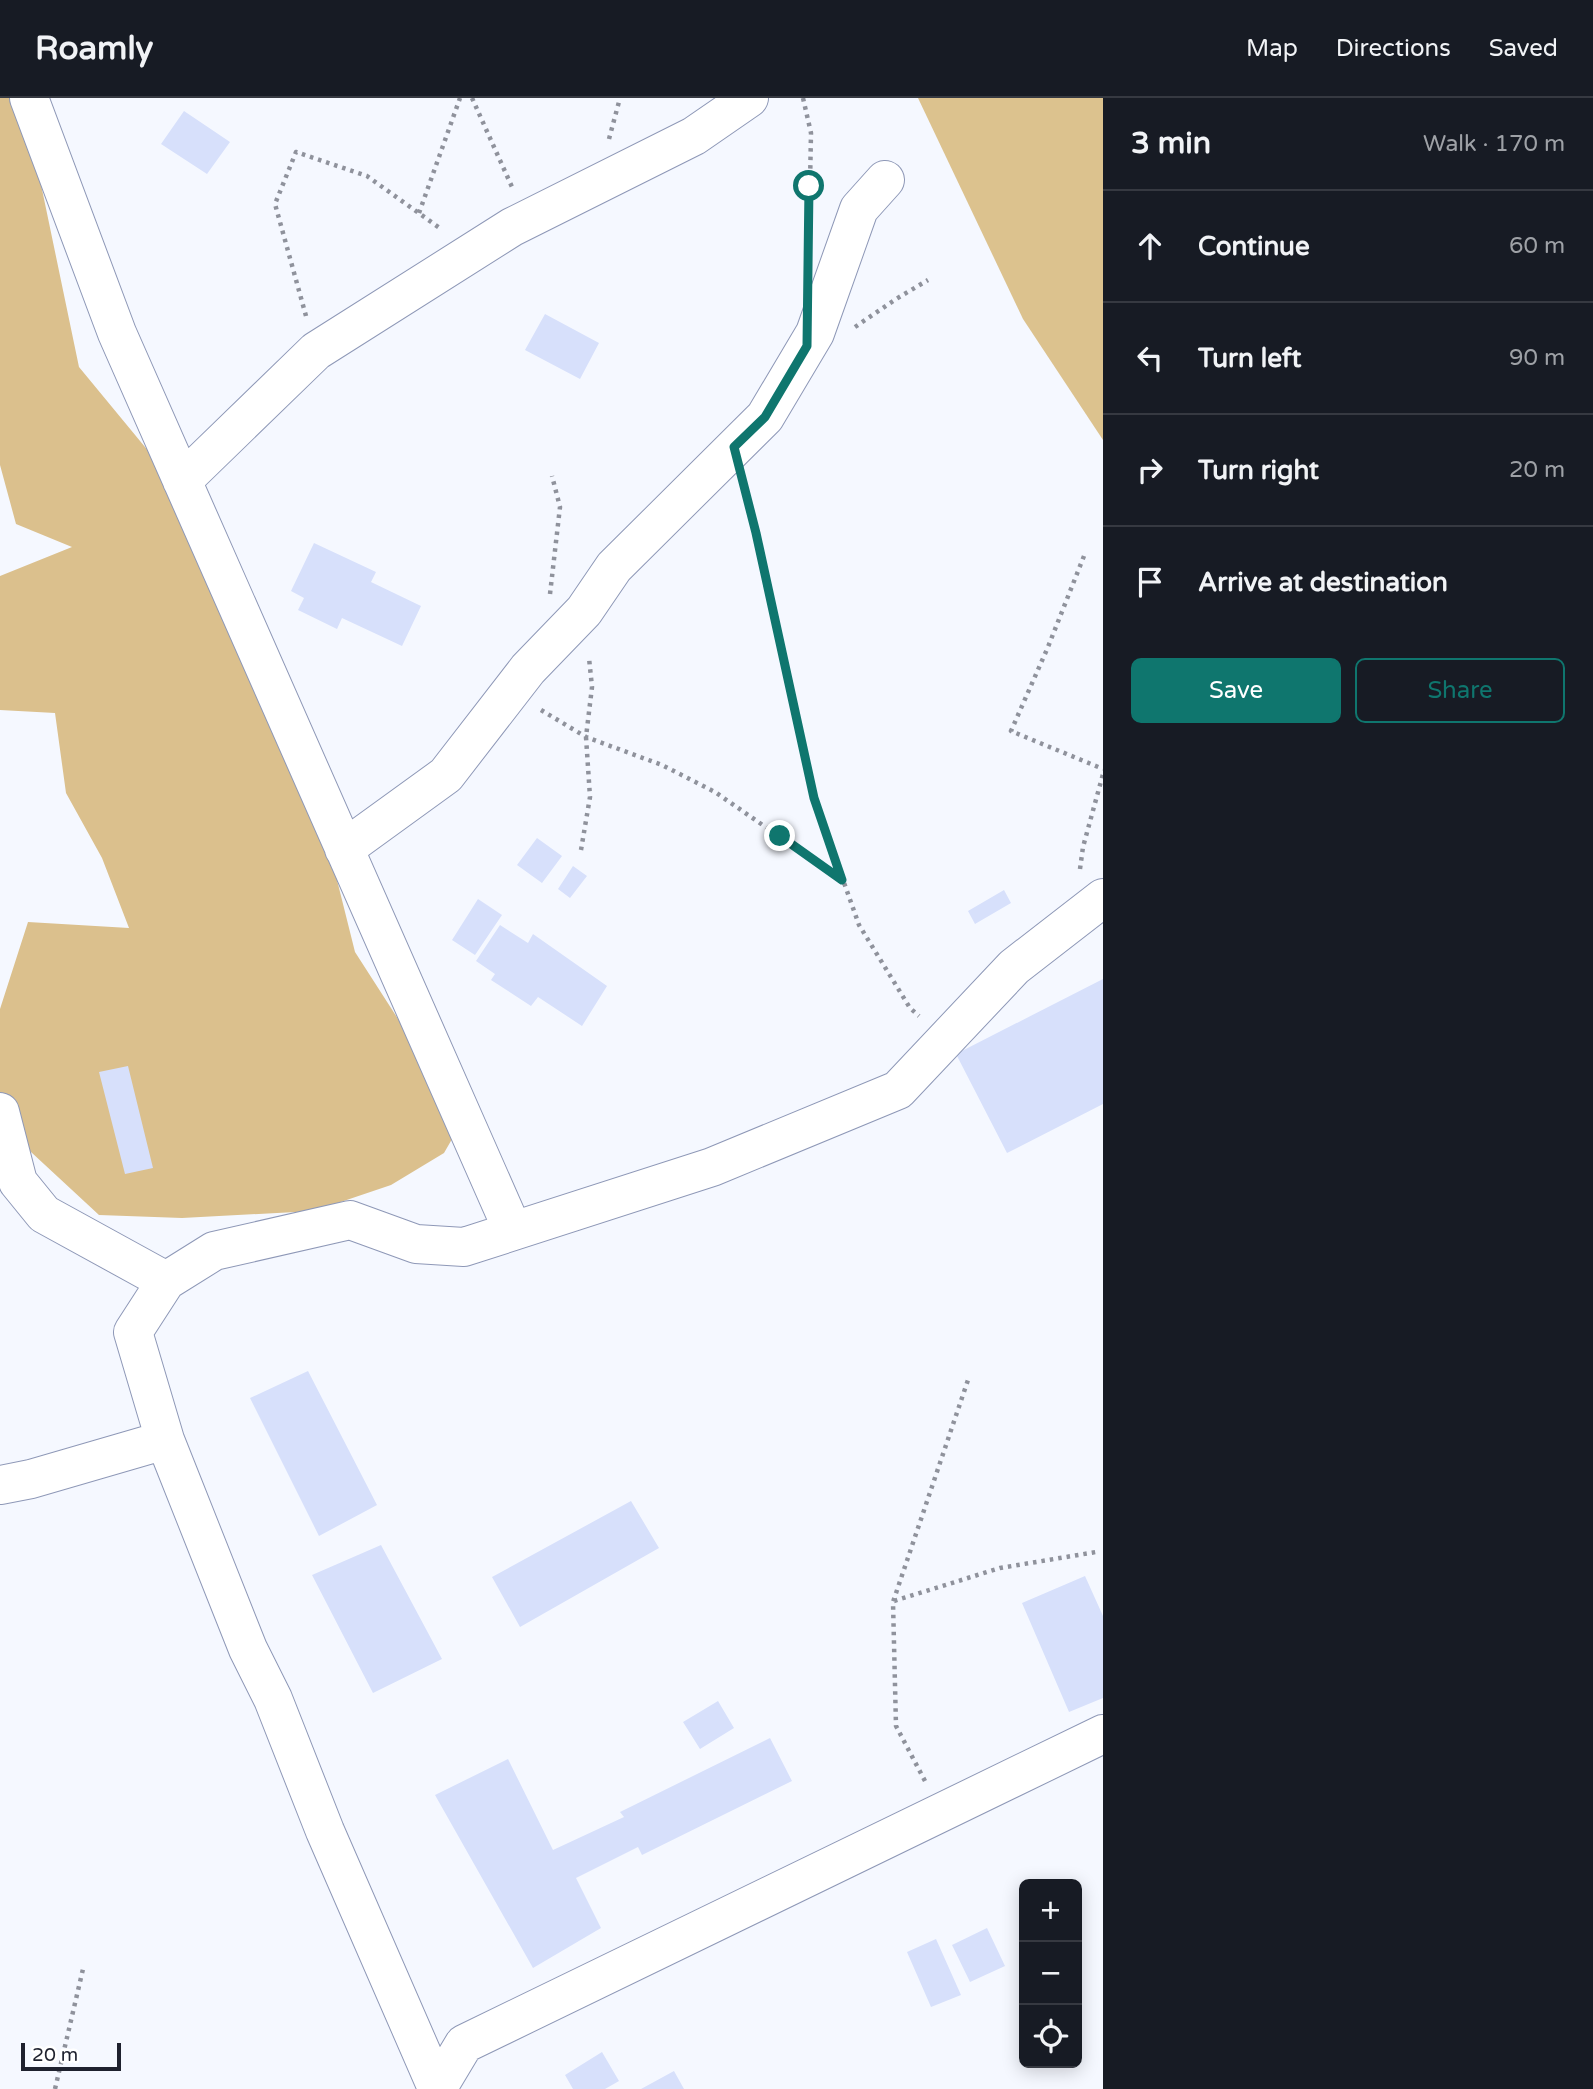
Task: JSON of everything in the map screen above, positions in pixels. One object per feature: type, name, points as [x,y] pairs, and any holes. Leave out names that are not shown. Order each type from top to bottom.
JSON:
[{"type":"street","points":[[29,98],[117,332],[513,1231]]},
{"type":"street","points":[[182,481],[316,351],[526,219],[694,136],[749,98]]},
{"type":"street","points":[[344,849],[446,775],[528,668],[584,611],[614,567],[765,417],[815,333],[859,209],[885,180]]},
{"type":"street","points":[[437,2089],[325,1831],[273,1699],[248,1649],[164,1440],[134,1332],[166,1281],[214,1251],[350,1220],[381,1229],[416,1244],[464,1247],[712,1167],[898,1090],[1014,967],[1103,898]]},
{"type":"street","points":[[0,1112],[18,1182],[44,1214],[166,1281]]},
{"type":"street","points":[[0,1485],[32,1479],[164,1440]]},
{"type":"street","points":[[437,2089],[464,2044],[1103,1734]]},
{"type":"path","points":[[419,213],[460,98]]},
{"type":"path","points":[[472,98],[526,219]]},
{"type":"path","points":[[803,98],[811,133],[809,249]]},
{"type":"path","points":[[316,351],[275,205],[296,152],[367,176],[472,252]]},
{"type":"path","points":[[853,329],[928,281]]},
{"type":"path","points":[[734,447],[756,533],[814,798],[842,880],[859,925],[909,1008],[946,1040]]},
{"type":"path","points":[[547,603],[560,507],[552,476]]},
{"type":"path","points":[[1073,922],[1083,846],[1103,771],[1011,731],[1084,556]]},
{"type":"path","points":[[581,850],[590,797],[586,737],[593,687],[584,611]]},
{"type":"path","points":[[510,691],[586,737],[662,765],[715,792],[842,880]]},
{"type":"path","points":[[942,1812],[896,1726],[894,1602],[968,1380]]},
{"type":"path","points":[[894,1602],[1000,1568],[1096,1552]]},
{"type":"path","points":[[55,2089],[83,1969]]},
{"type":"shaded area","points":[[0,98],[23,98],[79,367],[192,504],[310,772],[355,952],[463,1120],[444,1153],[391,1185],[314,1211],[182,1218],[99,1215],[4,1127],[0,1100],[0,1009],[28,922],[129,928],[102,858],[66,793],[55,713],[0,710],[0,576],[72,547],[16,524],[0,465]]},
{"type":"shaded area","points":[[918,98],[1103,98],[1103,440],[1023,319]]},
{"type":"building","points":[[184,111],[230,142],[207,174],[161,144]]},
{"type":"building","points":[[545,314],[599,343],[580,379],[525,350]]},
{"type":"building","points":[[314,543],[376,572],[371,582],[421,606],[402,646],[342,618],[337,629],[298,610],[304,598],[291,591]]},
{"type":"building","points":[[537,838],[562,856],[542,883],[517,865]]},
{"type":"building","points":[[573,866],[587,876],[570,898],[558,889]]},
{"type":"building","points":[[1004,890],[1011,903],[975,924],[968,911]]},
{"type":"building","points":[[478,899],[502,915],[475,955],[452,940]]},
{"type":"building","points":[[500,925],[528,943],[533,934],[607,986],[582,1026],[538,997],[531,1006],[491,980],[495,974],[476,961]]},
{"type":"building","points":[[1103,979],[1103,1104],[1007,1153],[956,1054]]},
{"type":"building","points":[[128,1066],[153,1168],[125,1174],[99,1072]]},
{"type":"building","points":[[308,1371],[377,1505],[319,1536],[250,1398]]},
{"type":"building","points":[[631,1501],[659,1548],[520,1627],[492,1577]]},
{"type":"building","points":[[381,1545],[442,1659],[373,1693],[312,1575]]},
{"type":"building","points":[[1085,1576],[1103,1616],[1103,1698],[1069,1712],[1022,1603]]},
{"type":"building","points":[[718,1701],[734,1728],[700,1749],[683,1722]]},
{"type":"building","points":[[770,1738],[792,1781],[642,1855],[638,1847],[576,1878],[601,1928],[533,1968],[435,1795],[508,1759],[553,1850],[624,1817],[620,1812]]},
{"type":"building","points":[[987,1928],[1005,1966],[970,1982],[952,1945]]},
{"type":"building","points":[[936,1939],[961,1995],[931,2007],[907,1952]]},
{"type":"building","points":[[602,2052],[619,2081],[605,2089],[573,2089],[565,2075]]},
{"type":"building","points":[[674,2071],[684,2089],[641,2089]]},
{"type":"route","points":[[780,836],[842,880],[814,798],[780,653],[756,533],[734,447],[765,417],[807,346],[809,186]]}]
